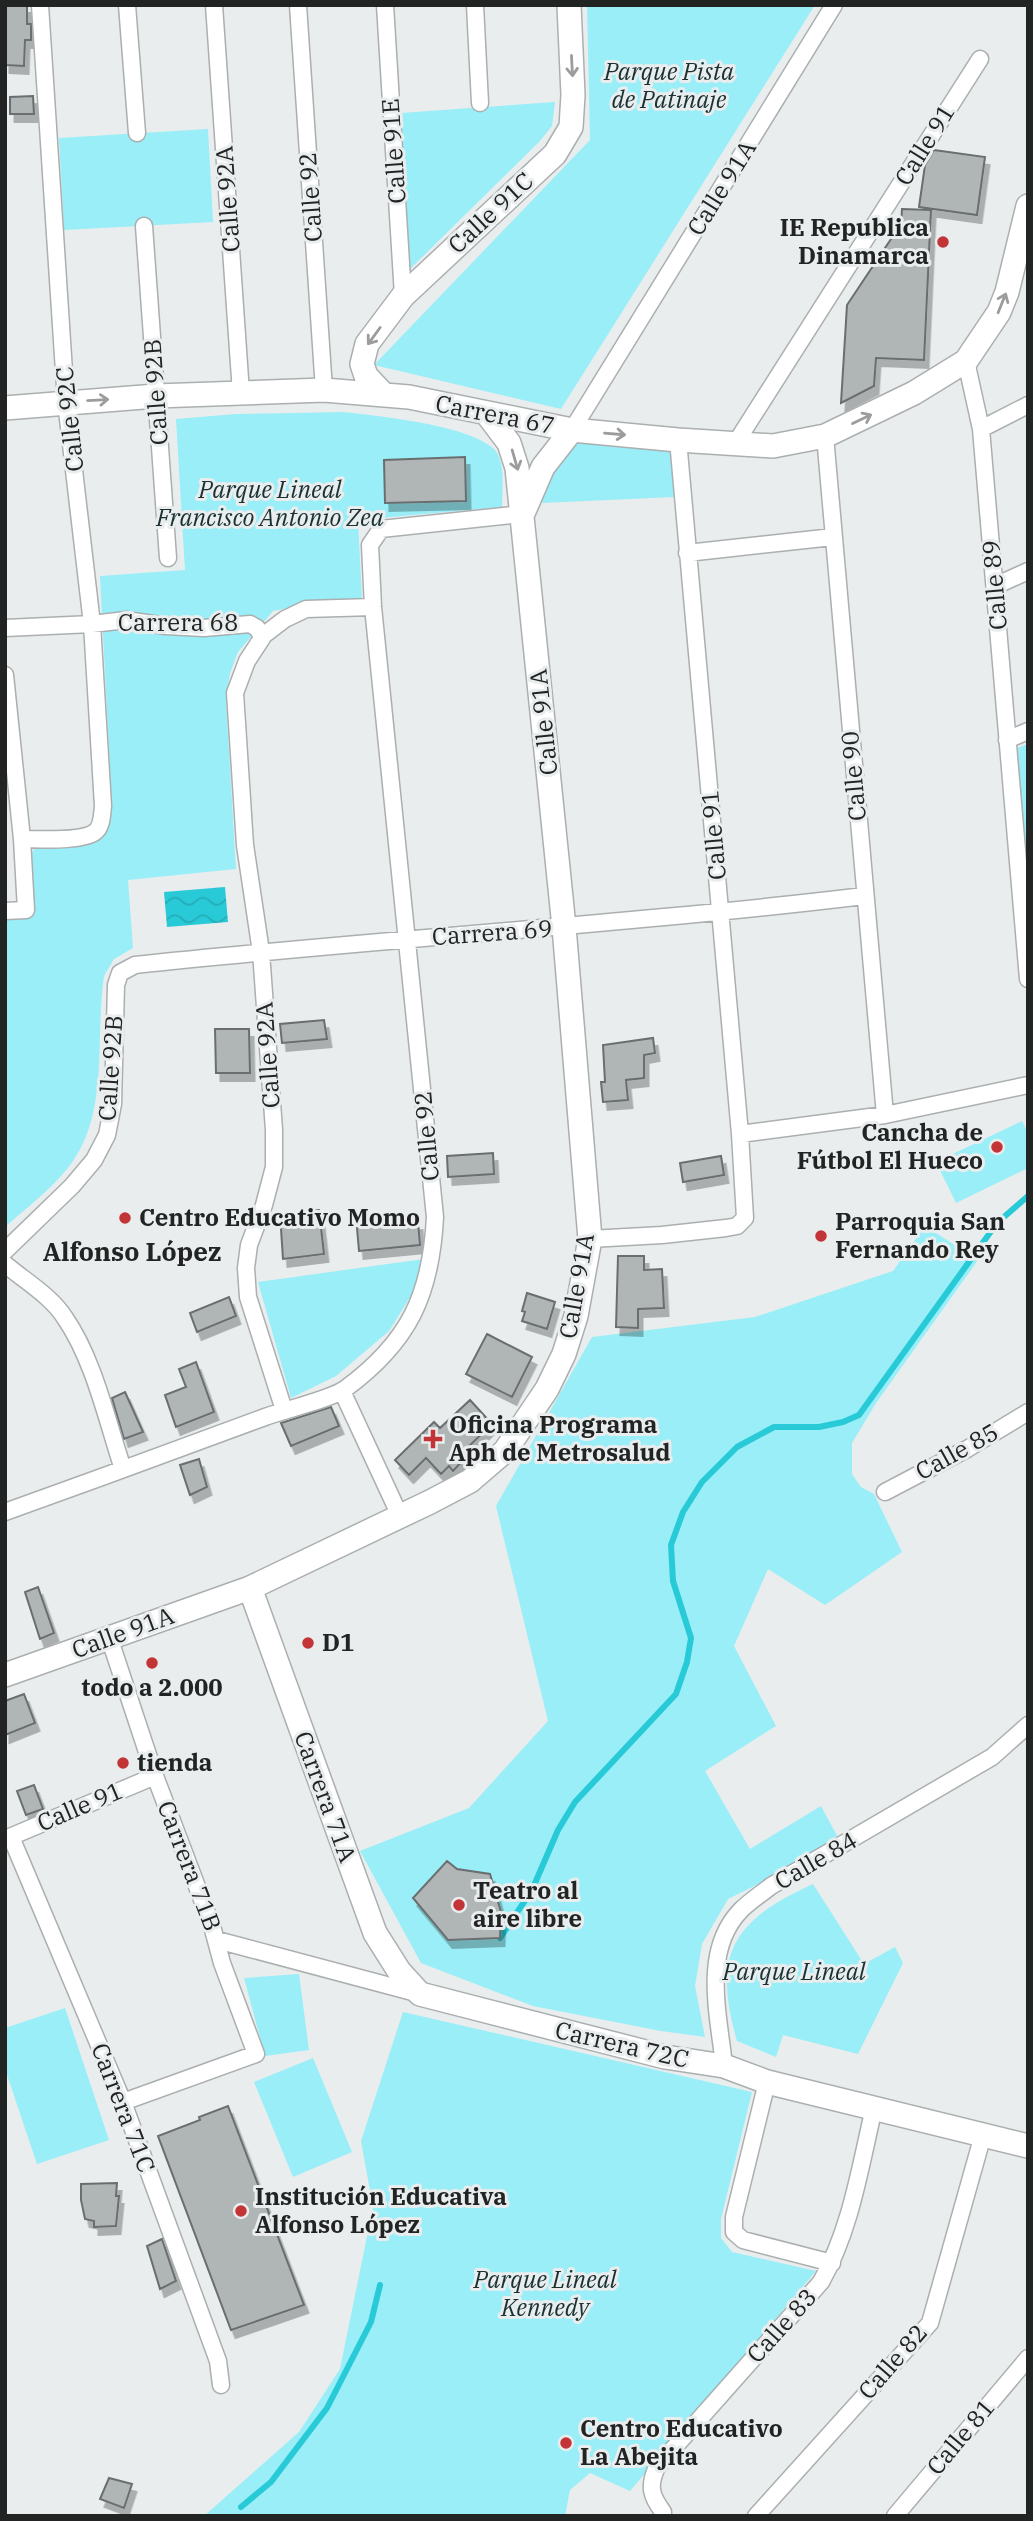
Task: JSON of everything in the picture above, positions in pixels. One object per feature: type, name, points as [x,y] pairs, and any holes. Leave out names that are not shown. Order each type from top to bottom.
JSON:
[{"type":"street","name":"Calle 92C","points":[[22,839],[84,837],[96,831],[102,820],[103,806],[92,624],[66,402],[40,5]]},
{"type":"street","points":[[127,5],[137,133]]},
{"type":"street","name":"Calle 92A","points":[[214,5],[241,393]]},
{"type":"street","name":"Calle 92","points":[[298,5],[324,390]]},
{"type":"street","name":"Calle 91E","points":[[385,5],[403,296]]},
{"type":"street","points":[[475,5],[480,103]]},
{"type":"street","name":"Calle 91C","points":[[384,395],[366,376],[362,364],[367,344],[403,296],[555,154],[571,127],[573,95],[569,5]]},
{"type":"street","name":"Calle 91A","points":[[522,514],[542,467],[572,430],[834,5]]},
{"type":"street","name":"Calle 91","points":[[735,444],[980,59]]},
{"type":"street","points":[[966,361],[999,312],[1020,265],[1028,206]]},
{"type":"street","name":"Calle 92B","points":[[144,226],[168,558]]},
{"type":"street","name":"Carrera 67","points":[[5,408],[156,396],[324,390],[409,397],[572,430],[773,446],[825,436],[914,394],[966,361]]},
{"type":"street","name":"Calle 89","points":[[966,361],[981,429],[1028,979]]},
{"type":"street","points":[[981,429],[1028,405]]},
{"type":"street","name":"Calle 91A","points":[[5,1675],[250,1588],[470,1481],[505,1451],[547,1389],[564,1354],[576,1316],[590,1239],[564,927],[517,468],[509,443],[487,414]]},
{"type":"street","name":"Calle 90","points":[[825,436],[885,1115]]},
{"type":"street","name":"Calle 91","points":[[590,1239],[662,1235],[737,1226],[745,1218],[721,913],[678,440]]},
{"type":"street","name":"Calle 92","points":[[5,1513],[342,1391],[364,1373],[402,1332],[416,1310],[433,1250],[435,1217],[373,607],[370,545],[381,529],[522,514]]},
{"type":"street","points":[[687,553],[834,537]]},
{"type":"street","points":[[995,586],[1028,571]]},
{"type":"street","name":"Calle 92A","points":[[284,1410],[248,1297],[246,1268],[250,1245],[274,1167],[274,1130],[261,952],[245,845],[235,693],[247,661],[264,635],[285,619],[306,609],[373,607]]},
{"type":"street","name":"Carrera 68","points":[[5,628],[126,620],[204,628],[250,624],[257,628],[261,635]]},
{"type":"street","points":[[5,676],[22,839],[26,909],[5,911]]},
{"type":"street","points":[[1007,740],[1028,731]]},
{"type":"street","name":"Carrera 69","points":[[120,973],[135,965],[721,913],[864,896]]},
{"type":"street","name":"Calle 92B","points":[[5,1251],[94,1160],[107,1135],[113,1104],[116,985],[120,973]]},
{"type":"street","points":[[740,1134],[885,1115],[1028,1085]]},
{"type":"street","points":[[5,1264],[65,1316],[87,1362],[122,1469]]},
{"type":"street","points":[[342,1391],[400,1516]]},
{"type":"street","name":"Calle 85","points":[[885,1492],[967,1449],[1028,1412]]},
{"type":"street","name":"Carrera 71A","points":[[250,1588],[375,1933],[399,1971],[420,1994]]},
{"type":"street","name":"Carrera 71B","points":[[109,1637],[155,1776],[217,1940],[222,1963],[256,2054],[123,2102]]},
{"type":"street","name":"Calle 84","points":[[724,2066],[714,1973],[721,1942],[740,1910],[771,1886],[992,1758],[1028,1725]]},
{"type":"street","name":"Calle 91","points":[[8,1838],[155,1776]]},
{"type":"street","name":"Carrera 71C","points":[[8,1838],[123,2102],[218,2361],[221,2385]]},
{"type":"street","name":"Carrera 72C","points":[[217,1940],[665,2057],[724,2066],[767,2082],[1028,2146]]},
{"type":"street","points":[[767,2082],[734,2217],[734,2232],[743,2240],[832,2263]]},
{"type":"street","name":"Calle 83","points":[[668,2515],[652,2498],[650,2481],[657,2467],[821,2282],[832,2263],[846,2229],[874,2108]]},
{"type":"street","name":"Calle 82","points":[[756,2516],[930,2323],[983,2135]]},
{"type":"street","name":"Calle 81","points":[[895,2516],[1028,2358]]},
{"type":"green space","name":"Parque Pista de Patinaje","points":[[587,5],[815,5],[561,409],[374,365],[590,140]]},
{"type":"green space","points":[[555,102],[552,126],[539,142],[410,269],[401,113]]},
{"type":"green space","points":[[208,129],[213,222],[64,230],[59,138]]},
{"type":"green space","name":"Parque Lineal Francisco Antonio Zea","points":[[343,412],[422,423],[482,441],[498,454],[502,476],[502,507],[358,520],[362,601],[273,611],[238,652],[230,673],[226,701],[236,869],[128,880],[133,948],[114,959],[104,976],[98,1081],[88,1132],[77,1155],[61,1176],[5,1227],[5,919],[32,916],[29,868],[30,859],[37,846],[76,847],[94,841],[107,823],[112,808],[100,576],[185,570],[176,419],[236,414]]},
{"type":"green space","points":[[575,437],[672,447],[674,497],[542,503],[549,476]]},
{"type":"green space","points":[[1028,744],[1028,876],[1017,748]]},
{"type":"green space","name":"Cancha de Fútbol El Hueco","points":[[1022,1121],[1028,1133],[1028,1168],[956,1203],[936,1162]]},
{"type":"green space","points":[[925,1226],[978,1260],[876,1403],[852,1443],[852,1474],[861,1487],[874,1494],[902,1552],[825,1605],[768,1569],[734,1646],[776,1726],[705,1771],[750,1849],[821,1806],[841,1843],[728,1899],[702,1944],[695,1986],[705,2037],[533,2006],[421,1963],[360,1851],[469,1808],[548,1721],[496,1506],[592,1337],[755,1317],[893,1271]]},
{"type":"green space","points":[[424,1259],[414,1291],[389,1331],[336,1376],[291,1398],[258,1282]]},
{"type":"green space","name":"Parque Lineal","points":[[813,1884],[864,1964],[895,1947],[903,1963],[858,2054],[783,2035],[776,2057],[737,2041],[727,1985],[729,1963],[735,1944],[747,1927],[763,1912]]},
{"type":"green space","points":[[299,1974],[309,2050],[265,2056],[244,1978]]},
{"type":"green space","points":[[65,2008],[109,2140],[37,2164],[5,2069],[5,2028]]},
{"type":"green space","name":"Parque Lineal Kennedy","points":[[403,2012],[752,2092],[721,2219],[721,2238],[732,2252],[816,2271],[630,2491],[590,2473],[570,2490],[565,2516],[204,2516],[299,2432],[340,2369],[373,2207],[361,2141]]},
{"type":"green space","points":[[313,2058],[352,2152],[293,2177],[254,2082]]},
{"type":"water","points":[[225,887],[228,922],[167,927],[164,892]]},
{"type":"building","points":[[5,5],[27,5],[27,24],[31,24],[31,40],[25,40],[24,66],[5,65]]},
{"type":"building","points":[[33,96],[34,114],[10,114],[10,97]]},
{"type":"building","points":[[934,150],[985,157],[977,215],[919,207],[925,165]]},
{"type":"building","points":[[902,209],[931,210],[924,360],[876,358],[874,386],[841,403],[847,305],[901,224]]},
{"type":"building","points":[[465,457],[466,501],[385,503],[384,460]]},
{"type":"building","points":[[324,1020],[327,1039],[282,1043],[280,1024]]},
{"type":"building","points":[[215,1029],[249,1029],[250,1073],[216,1073]]},
{"type":"building","points":[[653,1038],[655,1053],[644,1055],[644,1078],[626,1080],[628,1100],[603,1102],[603,1045]]},
{"type":"building","points":[[493,1153],[494,1174],[448,1177],[447,1156]]},
{"type":"building","points":[[721,1156],[724,1175],[683,1182],[680,1163]]},
{"type":"building","points":[[319,1210],[324,1254],[283,1259],[280,1214]]},
{"type":"building","points":[[418,1222],[420,1245],[359,1251],[357,1228]]},
{"type":"building","points":[[618,1256],[644,1256],[644,1270],[662,1269],[664,1308],[638,1309],[638,1328],[616,1327]]},
{"type":"building","points":[[527,1293],[555,1302],[547,1329],[522,1321]]},
{"type":"building","points":[[229,1297],[236,1316],[197,1332],[190,1313]]},
{"type":"building","points":[[487,1334],[532,1357],[512,1397],[466,1374]]},
{"type":"building","points":[[196,1362],[214,1412],[176,1427],[165,1395],[186,1387],[179,1369]]},
{"type":"building","points":[[125,1392],[143,1432],[124,1439],[112,1398]]},
{"type":"building","points":[[470,1400],[492,1424],[463,1452],[467,1456],[453,1471],[449,1466],[441,1474],[426,1458],[409,1475],[395,1460],[434,1422],[440,1428]]},
{"type":"building","points":[[331,1407],[339,1426],[291,1446],[281,1423]]},
{"type":"building","points":[[199,1459],[207,1487],[190,1495],[180,1465]]},
{"type":"building","points":[[38,1587],[54,1633],[40,1639],[25,1592]]},
{"type":"building","points":[[24,1694],[35,1723],[5,1735],[5,1701]]},
{"type":"building","points":[[34,1785],[43,1809],[26,1815],[17,1791]]},
{"type":"building","name":"Teatro al aire libre","points":[[447,1861],[457,1869],[490,1874],[501,1912],[500,1938],[448,1940],[413,1898]]},
{"type":"building","name":"Institución Educativa Alfonso López","points":[[228,2106],[304,2305],[231,2330],[158,2136]]},
{"type":"building","points":[[117,2183],[116,2196],[119,2196],[116,2226],[94,2227],[94,2221],[85,2219],[81,2184]]},
{"type":"building","points":[[162,2239],[176,2281],[160,2289],[147,2246]]},
{"type":"building","points":[[109,2478],[132,2484],[124,2508],[100,2499]]},
{"type":"waterway","points":[[500,1938],[532,1890],[558,1830],[575,1802],[676,1694],[687,1662],[691,1638],[673,1581],[671,1545],[683,1512],[702,1482],[737,1447],[774,1427],[819,1427],[843,1422],[859,1415],[997,1223],[1028,1196]]},
{"type":"waterway","points":[[241,2507],[271,2482],[327,2408],[371,2322],[380,2285]]},
{"type":"place","name":"IE Republica Dinamarca","points":[[943,242]]},
{"type":"place","name":"Cancha de Fútbol El Hueco","points":[[997,1147]]},
{"type":"place","name":"Centro Educativo Momo","points":[[125,1218]]},
{"type":"place","name":"Parroquia San Fernando Rey","points":[[821,1236]]},
{"type":"place","name":"Oficina Programa Aph de Metrosalud","points":[[433,1439]]},
{"type":"place","name":"D1","points":[[308,1643]]},
{"type":"place","name":"todo a 2.000","points":[[152,1663]]},
{"type":"place","name":"tienda","points":[[123,1763]]},
{"type":"place","name":"Teatro al aire libre","points":[[459,1905]]},
{"type":"place","name":"Institución Educativa Alfonso López","points":[[241,2211]]},
{"type":"place","name":"Centro Educativo La Abejita","points":[[566,2443]]},
{"type":"district","name":"Alfonso López","points":[[132,1252]]}]
